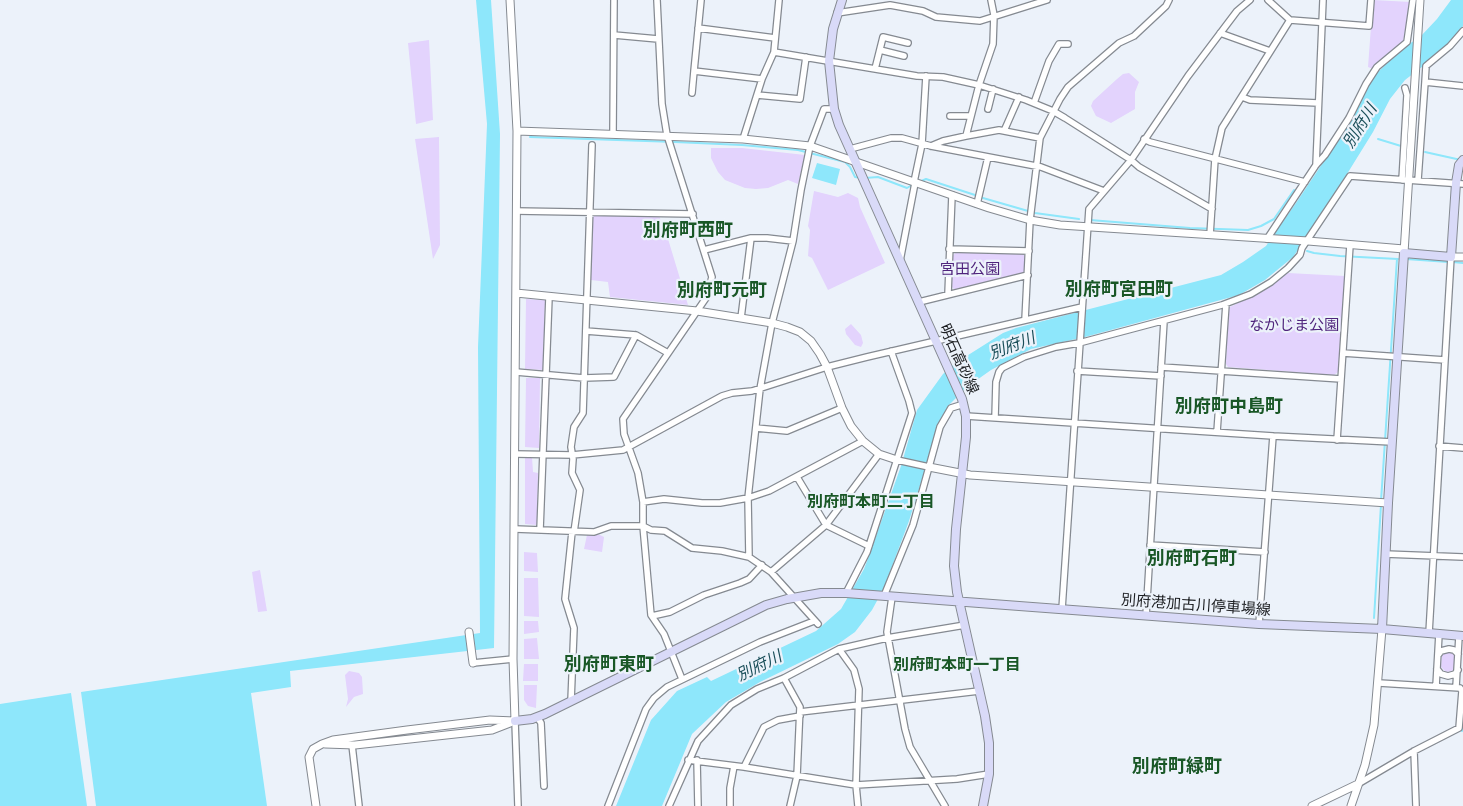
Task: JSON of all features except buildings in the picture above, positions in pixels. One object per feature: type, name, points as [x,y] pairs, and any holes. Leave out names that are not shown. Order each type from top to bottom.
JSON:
[{"type":"main road","name":"明石高砂線","points":[[842,0],[831,42],[829,61],[834,109],[850,149],[963,401],[966,416],[966,437],[954,549],[955,580],[989,743],[989,774],[983,806]]},
{"type":"main road","points":[[1382,630],[1404,252],[1450,257],[1460,165],[1463,160]]},
{"type":"main road","name":"別府港加古川停車場線","points":[[515,722],[538,717],[758,609],[795,597],[821,593],[846,593],[1259,624],[1461,636]]},
{"type":"street","points":[[510,0],[517,131],[513,659],[518,806]]},
{"type":"street","points":[[613,134],[614,0]]},
{"type":"street","points":[[657,0],[662,104],[667,135],[712,277],[706,298],[623,419],[624,434],[638,473],[643,502],[643,526],[652,616],[664,634],[682,679]]},
{"type":"street","points":[[692,93],[701,0]]},
{"type":"street","points":[[743,139],[762,80],[774,52],[779,0]]},
{"type":"street","points":[[966,136],[978,85],[993,44],[994,15],[991,0]]},
{"type":"street","points":[[837,14],[890,5],[923,11],[937,18],[980,21],[1028,3],[1047,0]]},
{"type":"street","points":[[1025,320],[1030,220],[1040,138],[1053,111],[1068,87],[1119,43],[1134,36],[1166,6],[1169,0]]},
{"type":"street","points":[[1062,609],[1089,209],[1131,160],[1188,76],[1220,33],[1237,11],[1250,0]]},
{"type":"street","points":[[1268,0],[1290,20],[1369,26],[1371,0]]},
{"type":"street","points":[[1316,165],[1324,0]]},
{"type":"street","points":[[1267,239],[1349,118],[1377,67],[1407,42],[1413,0]]},
{"type":"street","points":[[1405,180],[1420,0]]},
{"type":"street","points":[[1210,235],[1215,159],[1222,128],[1290,20]]},
{"type":"street","points":[[698,28],[775,38]]},
{"type":"street","points":[[1418,180],[1426,66],[1444,52],[1463,31]]},
{"type":"street","points":[[1220,33],[1270,51]]},
{"type":"street","points":[[614,35],[658,39]]},
{"type":"street","points":[[875,69],[883,37],[908,43]]},
{"type":"street","points":[[1034,103],[1049,61],[1059,44],[1068,44]]},
{"type":"street","points":[[880,50],[904,56]]},
{"type":"street","points":[[774,52],[875,69],[943,77],[1019,97],[1053,111],[1131,160],[1139,167],[1212,209]]},
{"type":"street","points":[[757,95],[800,100],[806,57]]},
{"type":"street","points":[[694,71],[762,80]]},
{"type":"street","points":[[900,261],[922,144],[926,76]]},
{"type":"street","points":[[1425,82],[1463,86]]},
{"type":"street","points":[[517,131],[667,135],[743,139],[810,146],[952,196],[1030,220],[1060,225],[1350,244],[1404,252],[1407,95],[1405,88]]},
{"type":"street","points":[[988,109],[993,90]]},
{"type":"street","points":[[1004,131],[1019,97]]},
{"type":"street","points":[[1242,97],[1250,100],[1318,103]]},
{"type":"street","points":[[749,558],[748,498],[760,389],[772,323],[793,241],[810,146],[824,109],[834,109]]},
{"type":"street","points":[[950,116],[971,116]]},
{"type":"street","points":[[931,146],[943,141],[993,131],[1004,131],[1040,138]]},
{"type":"street","points":[[850,149],[891,138],[902,138],[931,146],[1036,166],[1104,191]]},
{"type":"street","points":[[1144,139],[1305,182]]},
{"type":"street","points":[[571,701],[574,628],[566,598],[573,532],[580,490],[572,473],[571,447],[574,427],[583,413],[592,145]]},
{"type":"street","points":[[977,204],[988,157]]},
{"type":"street","points":[[995,418],[996,382],[1002,368],[1034,353],[1226,304],[1251,294],[1270,282],[1288,268],[1300,255],[1350,176],[1459,183]]},
{"type":"street","points":[[948,294],[952,196]]},
{"type":"street","points":[[516,211],[693,214]]},
{"type":"street","points":[[704,250],[751,238],[793,241]]},
{"type":"street","points":[[741,318],[751,238]]},
{"type":"street","points":[[1337,440],[1350,244]]},
{"type":"street","points":[[950,249],[1029,251]]},
{"type":"street","points":[[1429,633],[1450,257],[1463,257]]},
{"type":"street","points":[[919,302],[1028,276]]},
{"type":"street","points":[[516,294],[697,311],[787,327],[811,341],[828,367],[842,408],[863,441],[879,454],[897,460],[962,474],[1388,503]]},
{"type":"street","points":[[540,530],[549,297]]},
{"type":"street","points":[[1217,432],[1226,304]]},
{"type":"street","points":[[515,454],[572,455],[624,450],[722,396],[760,389],[828,367],[1082,307]]},
{"type":"street","points":[[1146,616],[1164,321]]},
{"type":"street","points":[[586,331],[636,335],[668,353]]},
{"type":"street","points":[[516,372],[584,378],[614,377],[636,335]]},
{"type":"street","points":[[846,593],[861,566],[869,546],[912,413],[890,352]]},
{"type":"street","points":[[1343,353],[1445,360]]},
{"type":"street","points":[[1161,367],[1341,379]]},
{"type":"street","points":[[1077,371],[1161,376]]},
{"type":"street","points":[[945,806],[910,747],[887,638],[888,590],[913,525],[940,427],[951,408],[963,401]]},
{"type":"street","points":[[756,428],[787,431],[842,408]]},
{"type":"street","points":[[966,416],[1392,442]]},
{"type":"street","points":[[1259,624],[1273,436]]},
{"type":"street","points":[[643,502],[664,499],[720,503],[748,498],[769,491],[863,441]]},
{"type":"street","points":[[1439,446],[1463,448]]},
{"type":"street","points":[[771,572],[826,525],[879,454]]},
{"type":"street","points":[[797,477],[826,525],[869,546]]},
{"type":"street","points":[[515,529],[594,532],[611,526],[643,526],[651,530],[665,532],[692,548],[722,551],[749,558],[762,565],[795,597],[816,622],[760,642],[682,679],[667,687],[654,698],[646,709],[608,806]]},
{"type":"street","points":[[1150,545],[1265,552]]},
{"type":"street","points":[[1385,554],[1463,557]]},
{"type":"street","points":[[652,616],[670,612],[704,595],[749,579],[762,565]]},
{"type":"street","points":[[669,806],[698,741],[731,705],[757,689],[784,678],[839,649],[887,638],[964,625]]},
{"type":"street","points":[[1351,806],[1367,757],[1374,725],[1382,630]]},
{"type":"street","points":[[469,632],[473,663],[513,659]]},
{"type":"street","points":[[1436,686],[1439,634]]},
{"type":"street","points":[[1456,687],[1461,636]]},
{"type":"street","points":[[839,649],[854,670],[859,689],[856,785],[858,806]]},
{"type":"street","points":[[1437,657],[1441,650],[1445,649],[1454,650],[1458,654]]},
{"type":"street","points":[[1437,669],[1441,674],[1448,676],[1455,674],[1458,670]]},
{"type":"street","points":[[784,678],[800,707],[797,776],[790,806]]},
{"type":"street","points":[[1312,806],[1358,784],[1414,751],[1459,728],[1462,689],[1456,687],[1378,683]]},
{"type":"street","points":[[744,767],[764,727],[778,720],[800,714],[859,705],[979,691]]},
{"type":"street","points":[[538,717],[544,786]]},
{"type":"street","points":[[316,806],[309,757],[313,749],[322,744],[334,740],[490,720],[515,722]]},
{"type":"street","points":[[322,744],[352,745],[492,730],[515,722]]},
{"type":"street","points":[[407,730],[408,739]]},
{"type":"street","points":[[352,745],[359,806]]},
{"type":"street","points":[[1414,751],[1416,806]]},
{"type":"street","points":[[688,760],[856,785],[930,781],[989,774]]},
{"type":"street","points":[[697,760],[698,806]]},
{"type":"street","points":[[730,806],[730,788],[734,766]]},
{"type":"green space","points":[[1373,0],[1411,2],[1403,41],[1373,69],[1368,67]]},
{"type":"green space","points":[[429,40],[433,120],[416,124],[408,43]]},
{"type":"green space","points":[[1129,73],[1139,82],[1135,92],[1135,109],[1111,123],[1096,116],[1091,106],[1093,101],[1123,74]]},
{"type":"green space","points":[[439,137],[440,245],[433,259],[415,139]]},
{"type":"green space","points":[[711,148],[742,148],[805,155],[798,184],[788,180],[768,188],[756,189],[745,188],[725,180],[718,172],[711,158]]},
{"type":"green space","points":[[814,191],[838,197],[848,193],[858,198],[860,207],[885,263],[828,290],[812,258],[808,256],[810,230],[808,226]]},
{"type":"green space","points":[[595,215],[659,216],[665,229],[688,305],[610,297],[608,282],[591,280],[592,218]]},
{"type":"green space","name":"宮田公園","points":[[957,252],[1023,254],[1027,258],[1026,271],[1024,274],[955,290],[952,287],[953,255]]},
{"type":"green space","name":"なかじま公園","points":[[1288,273],[1345,276],[1338,372],[1334,375],[1228,367],[1226,364],[1228,308],[1254,295]]},
{"type":"green space","points":[[526,299],[545,300],[543,370],[525,369]]},
{"type":"green space","points":[[851,324],[861,335],[863,343],[861,347],[855,345],[846,334],[845,329]]},
{"type":"green space","points":[[526,378],[540,378],[539,448],[525,447]]},
{"type":"green space","points":[[532,457],[533,472],[538,473],[537,525],[525,524],[525,458]]},
{"type":"green space","points":[[587,535],[600,535],[604,537],[602,552],[584,549]]},
{"type":"green space","points":[[524,552],[537,553],[538,572],[524,571]]},
{"type":"green space","points":[[260,570],[267,611],[258,612],[252,572]]},
{"type":"green space","points":[[524,578],[538,578],[539,617],[524,616]]},
{"type":"green space","points":[[524,621],[538,621],[539,632],[524,634]]},
{"type":"green space","points":[[537,638],[539,659],[524,659],[524,639]]},
{"type":"green space","points":[[1447,651],[1452,652],[1455,657],[1454,668],[1452,671],[1446,672],[1441,667],[1442,655]]},
{"type":"green space","points":[[524,664],[538,664],[538,681],[523,681]]},
{"type":"green space","points":[[349,671],[359,673],[362,677],[363,694],[354,697],[346,707],[348,699],[345,675]]},
{"type":"green space","points":[[524,685],[537,685],[536,708],[528,706],[524,700]]},
{"type":"water","points":[[476,0],[491,0],[500,134],[494,648],[290,671],[291,687],[251,693],[267,806],[96,806],[81,692],[480,633],[478,347],[487,124]]},
{"type":"water","name":"別府川","points":[[1451,0],[1463,0],[1463,26],[1440,53],[1405,80],[1390,99],[1373,132],[1293,257],[1265,280],[1239,295],[1085,337],[1031,349],[991,370],[967,387],[948,406],[940,421],[909,521],[884,588],[872,610],[855,632],[838,644],[760,682],[726,702],[692,734],[662,806],[616,806],[651,720],[677,691],[707,677],[711,681],[816,631],[841,609],[864,569],[901,466],[917,410],[943,374],[954,364],[1003,333],[1221,275],[1266,246],[1334,146],[1375,75],[1400,50],[1421,36]]},
{"type":"water","points":[[817,163],[840,169],[836,185],[812,178]]},
{"type":"water","points":[[71,693],[87,806],[0,806],[0,704]]},
{"type":"waterway","points":[[530,137],[742,145],[798,150],[845,162],[855,177],[861,178]]},
{"type":"waterway","points":[[1378,139],[1401,146]]},
{"type":"waterway","points":[[1425,152],[1461,160]]},
{"type":"waterway","points":[[865,178],[878,177],[907,188],[912,185]]},
{"type":"waterway","points":[[919,182],[926,179],[978,196]]},
{"type":"waterway","points":[[1090,220],[1190,228],[1248,230],[1274,219],[1294,190]]},
{"type":"waterway","points":[[983,198],[1035,213],[1079,219]]},
{"type":"waterway","points":[[1307,251],[1340,256],[1398,259]]},
{"type":"waterway","points":[[1381,501],[1397,259]]},
{"type":"waterway","points":[[1406,259],[1448,262]]},
{"type":"waterway","points":[[1453,262],[1463,263]]},
{"type":"waterway","points":[[1374,618],[1381,505]]},
{"type":"waterway","points":[[1462,731],[1463,718]]},
{"type":"district","name":"別府町西町","points":[[688,230]]},
{"type":"district","name":"別府町宮田町","points":[[1119,289]]},
{"type":"district","name":"別府町元町","points":[[722,290]]},
{"type":"district","name":"別府町中島町","points":[[1229,406]]},
{"type":"district","name":"別府町本町二丁目","points":[[871,502]]},
{"type":"district","name":"別府町石町","points":[[1192,558]]},
{"type":"district","name":"別府町東町","points":[[609,664]]},
{"type":"district","name":"別府町本町一丁目","points":[[957,665]]},
{"type":"district","name":"別府町緑町","points":[[1177,766]]}]
